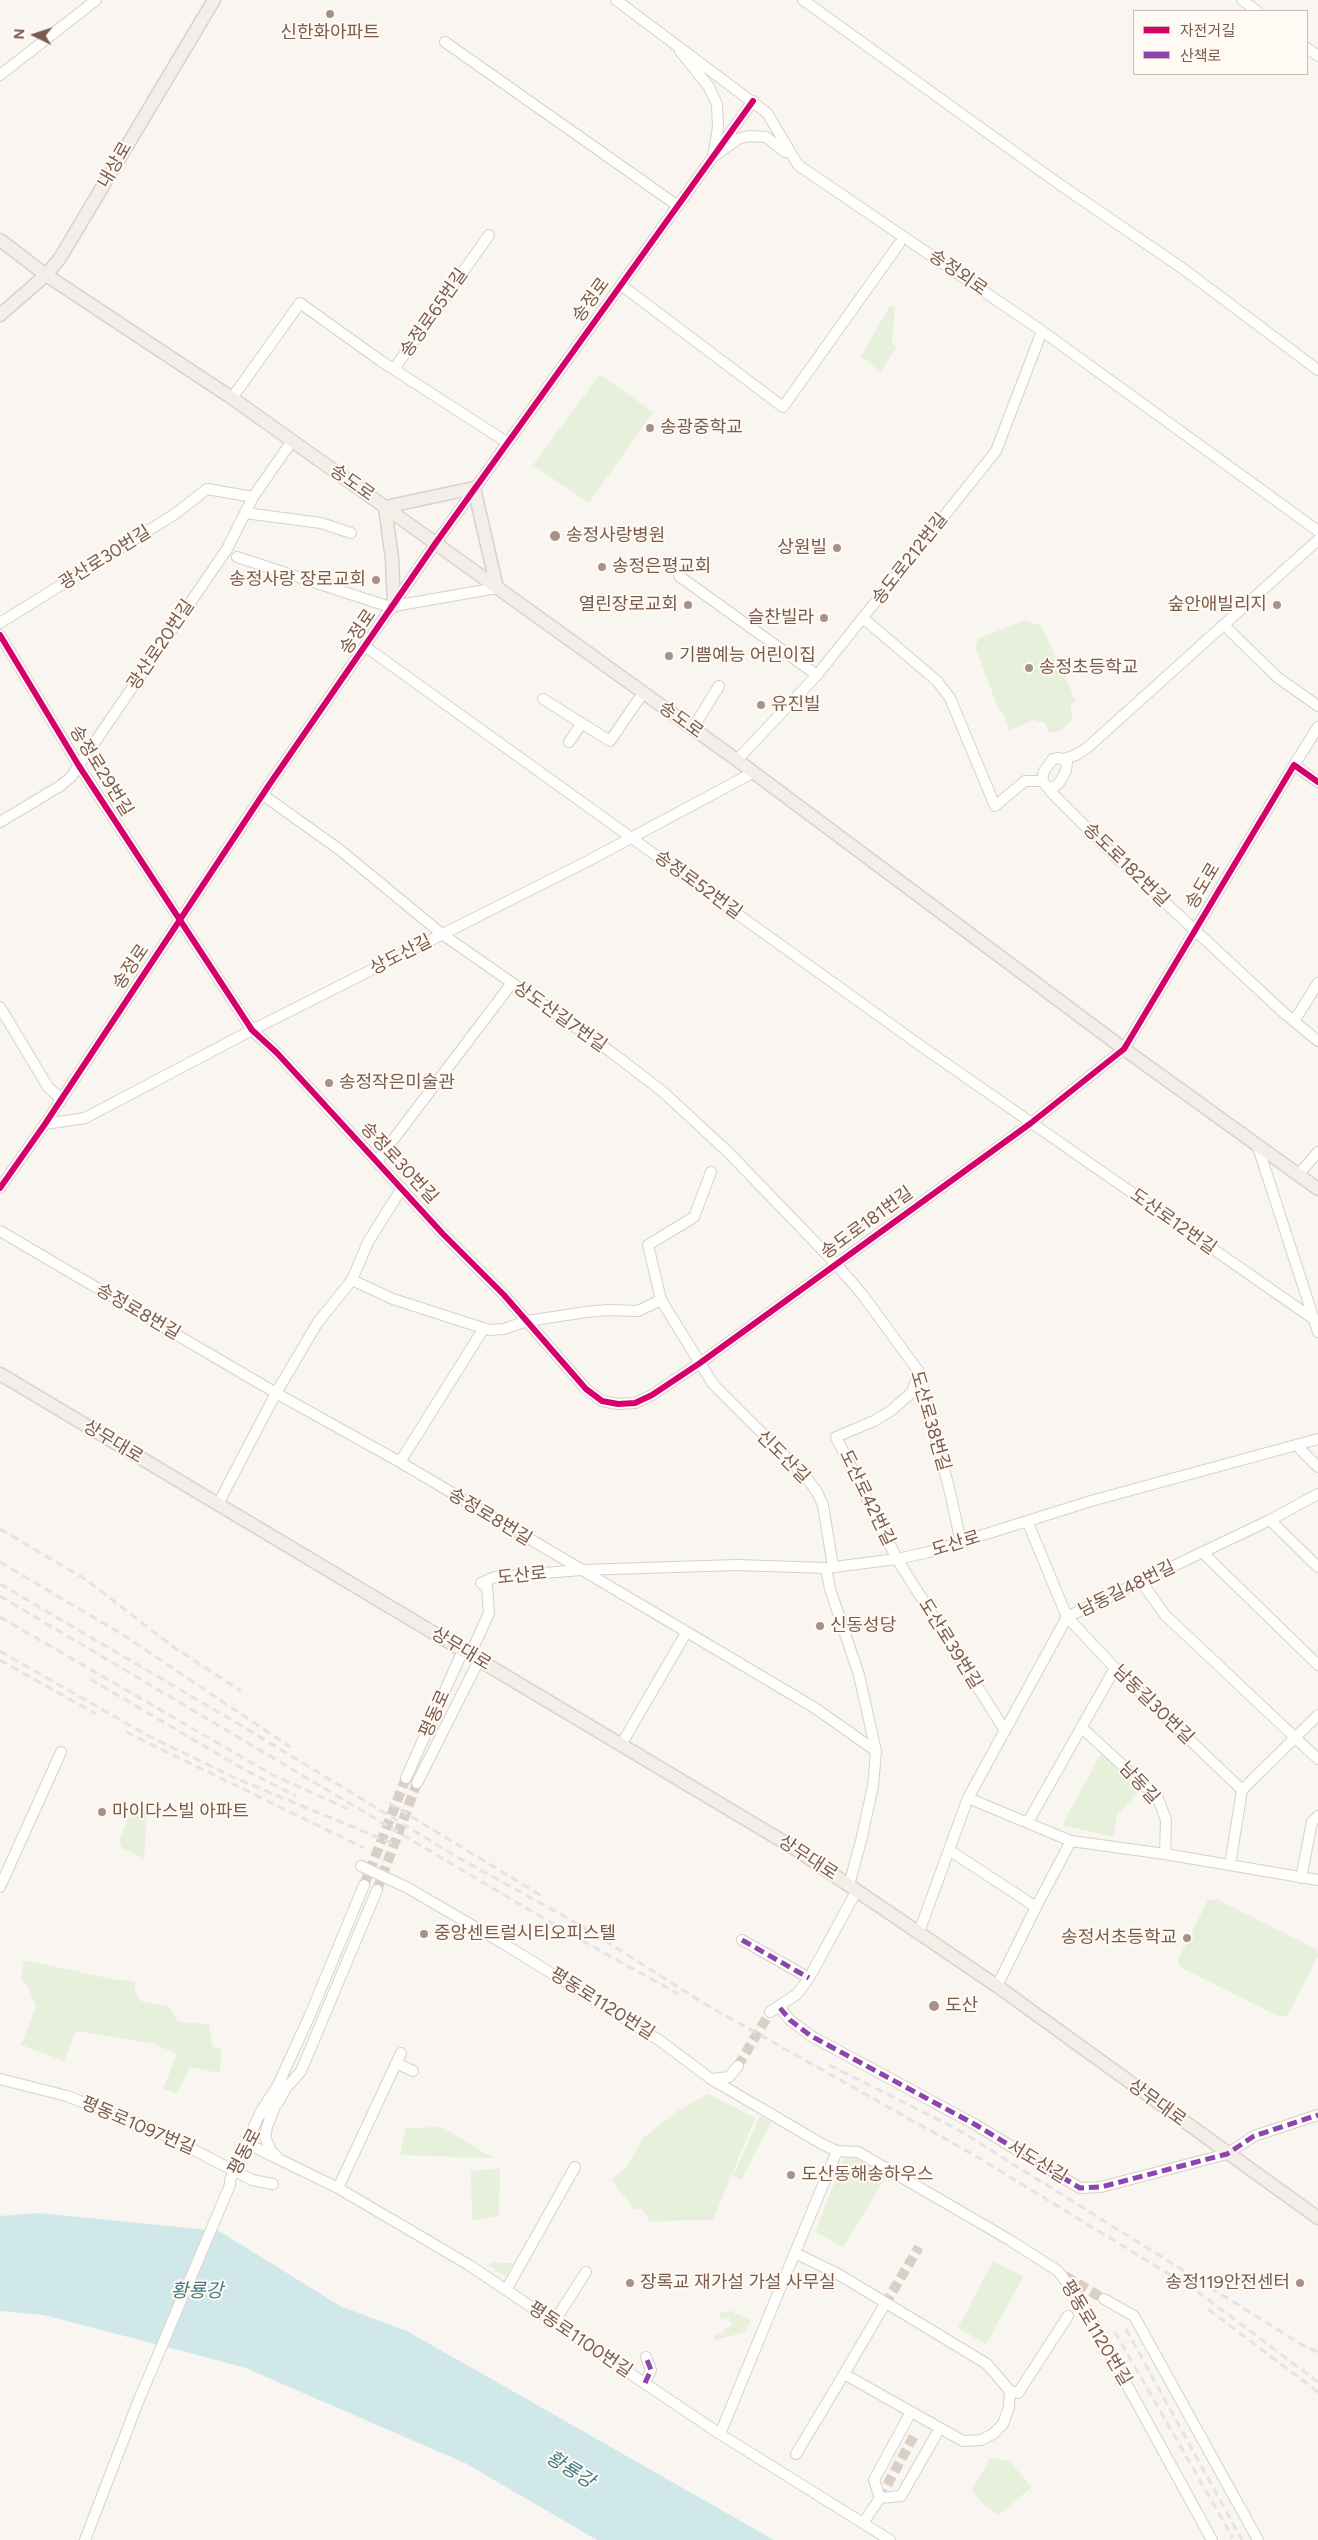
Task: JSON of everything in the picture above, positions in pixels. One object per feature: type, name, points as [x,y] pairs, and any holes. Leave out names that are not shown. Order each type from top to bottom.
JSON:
[{"type":"main road","name":"내상로","points":[[0,315],[46,275],[60,258],[214,0]]},
{"type":"main road","name":"송도로","points":[[0,240],[46,275],[232,398],[693,728],[1124,1049],[1318,1190]]},
{"type":"main road","points":[[393,607],[392,559],[385,507],[474,488],[497,588]]},
{"type":"main road","name":"상무대로","points":[[0,1374],[794,1848],[997,1986],[1318,2218]]},
{"type":"street","points":[[0,75],[96,0]]},
{"type":"street","name":"송정외로","points":[[616,0],[672,40],[767,113],[798,165],[1042,330],[1318,531]]},
{"type":"street","points":[[804,0],[1059,184],[1182,268],[1318,370]]},
{"type":"street","points":[[1242,0],[1256,10]]},
{"type":"street","points":[[672,40],[713,94],[718,113],[713,156]]},
{"type":"street","points":[[445,42],[678,206]]},
{"type":"street","name":"송정로","points":[[0,1188],[45,1124],[263,795],[435,544],[753,101]]},
{"type":"street","points":[[713,156],[742,137],[761,136],[775,142],[798,165]]},
{"type":"street","name":"송정로65번길","points":[[394,369],[490,235]]},
{"type":"street","points":[[621,284],[783,407],[899,244]]},
{"type":"street","name":"송정로65번길","points":[[232,398],[300,304],[394,369],[508,443]]},
{"type":"street","name":"송도로212번길","points":[[737,760],[817,675],[996,451],[1042,330]]},
{"type":"street","name":"광산로20번길","points":[[0,822],[60,786],[79,766],[227,549],[253,497],[292,441]]},
{"type":"street","name":"광산로30번길","points":[[0,623],[175,514],[207,489],[253,497]]},
{"type":"street","points":[[245,513],[321,523],[351,533]]},
{"type":"street","points":[[1063,759],[1076,755],[1087,748],[1318,540]]},
{"type":"street","points":[[237,557],[393,607],[497,588]]},
{"type":"street","points":[[680,576],[817,675]]},
{"type":"street","points":[[863,618],[937,681],[950,698],[995,806],[1025,781],[1046,784],[1059,783],[1066,771],[1067,762],[1056,757],[1049,763],[1046,784]]},
{"type":"street","points":[[1224,625],[1276,677],[1318,706]]},
{"type":"street","name":"송정로29번길","points":[[0,635],[79,766],[179,921]]},
{"type":"street","name":"송정로52번길","points":[[366,647],[1031,1122]]},
{"type":"street","points":[[693,728],[719,686]]},
{"type":"street","points":[[543,699],[610,741],[643,693]]},
{"type":"street","points":[[569,742],[582,723]]},
{"type":"street","name":"송도로","points":[[1124,1049],[1318,726]]},
{"type":"street","points":[[1294,766],[1318,782]]},
{"type":"street","name":"상도산길","points":[[45,1124],[85,1118],[252,1030],[633,838],[754,772]]},
{"type":"street","name":"송도로182번길","points":[[1046,784],[1102,843],[1194,930],[1318,1041]]},
{"type":"street","name":"상도산길7번길","points":[[263,795],[340,850],[442,934],[611,1052],[679,1106],[729,1153],[836,1264]]},
{"type":"street","name":"송정로30번길","points":[[179,921],[252,1030],[277,1053],[527,1321],[595,1397],[618,1404]]},
{"type":"street","points":[[377,1161],[512,983]]},
{"type":"street","points":[[1294,1021],[1318,983]]},
{"type":"street","points":[[0,1007],[48,1087],[61,1099]]},
{"type":"street","name":"송도로181번길","points":[[618,1404],[635,1403],[646,1398],[700,1363],[1031,1122],[1124,1049]]},
{"type":"street","name":"도산로12번길","points":[[1031,1122],[1317,1322]]},
{"type":"street","points":[[1257,1144],[1317,1322],[1318,1332]]},
{"type":"street","points":[[1298,1175],[1318,1152]]},
{"type":"street","points":[[700,1363],[661,1300],[648,1245],[694,1217],[711,1172]]},
{"type":"street","name":"송정로30번길","points":[[352,1280],[368,1242],[402,1188]]},
{"type":"street","name":"송정로8번길","points":[[0,1230],[276,1393],[400,1462],[581,1570]]},
{"type":"street","name":"도산로38번길","points":[[836,1264],[862,1294],[919,1372],[961,1542]]},
{"type":"street","points":[[218,1504],[276,1393],[318,1322],[352,1280],[393,1299],[484,1328],[504,1329],[527,1321],[607,1310],[638,1311],[661,1300]]},
{"type":"street","points":[[400,1462],[484,1328]]},
{"type":"street","name":"신도산길","points":[[700,1363],[713,1384],[727,1400],[806,1477],[817,1492],[822,1505],[830,1567],[830,1589],[859,1675],[876,1751],[873,1786],[853,1888],[809,1978],[797,1994],[775,2010]]},
{"type":"street","name":"도산로42번길","points":[[897,1559],[875,1511],[836,1437],[874,1421],[892,1410],[912,1392],[919,1372]]},
{"type":"street","name":"도산로","points":[[470,1655],[489,1613],[487,1587],[481,1583],[495,1577],[581,1570],[737,1565],[830,1567],[897,1559],[1028,1523],[1091,1501],[1318,1439]]},
{"type":"street","points":[[1296,1445],[1318,1467]]},
{"type":"street","name":"남동길48번길","points":[[948,1850],[968,1798],[1004,1729],[1067,1617],[1142,1583],[1270,1520],[1318,1494]]},
{"type":"street","points":[[1270,1520],[1318,1567]]},
{"type":"street","points":[[1028,1523],[1067,1617]]},
{"type":"street","points":[[1202,1552],[1318,1665]]},
{"type":"street","name":"도산로39번길","points":[[897,1559],[1004,1729]]},
{"type":"street","points":[[581,1570],[815,1708],[876,1751]]},
{"type":"street","points":[[1142,1583],[1165,1615],[1318,1758]]},
{"type":"street","name":"남동길30번길","points":[[1067,1617],[1115,1668],[1242,1790]]},
{"type":"street","points":[[621,1745],[686,1633]]},
{"type":"street","name":"평동로","points":[[406,1778],[470,1655]]},
{"type":"street","name":"평동로","points":[[417,1783],[470,1655]]},
{"type":"street","points":[[1028,1822],[1115,1668]]},
{"type":"street","points":[[1230,1865],[1242,1790],[1318,1715]]},
{"type":"street","name":"남동길","points":[[1081,1727],[1158,1798],[1166,1820],[1165,1854]]},
{"type":"street","points":[[0,1887],[61,1752]]},
{"type":"street","points":[[968,1798],[1071,1841],[1165,1854],[1318,1880]]},
{"type":"street","points":[[1301,1878],[1312,1822],[1318,1816]]},
{"type":"street","points":[[997,1986],[1071,1841]]},
{"type":"street","points":[[919,1932],[948,1850],[1036,1907]]},
{"type":"street","name":"평동로1120번길","points":[[361,1866],[394,1881],[504,1944],[659,2040],[711,2079],[837,2151],[858,2152],[1008,2239],[1062,2274],[1082,2303],[1212,2540]]},
{"type":"street","name":"평동로","points":[[248,2144],[260,2113],[278,2085],[306,2024],[364,1885]]},
{"type":"street","name":"평동로","points":[[85,2540],[138,2402],[235,2171],[269,2107],[277,2104],[286,2088],[301,2071],[377,1890]]},
{"type":"street","points":[[742,1940],[809,1978]]},
{"type":"street","name":"서도산길","points":[[775,2010],[811,2036],[976,2125],[1080,2188],[1101,2187],[1227,2154],[1254,2136],[1318,2115]]},
{"type":"street","points":[[338,2188],[398,2058],[412,2071]]},
{"type":"street","points":[[711,2079],[729,2077],[738,2066]]},
{"type":"street","name":"평동로1097번길","points":[[0,2079],[67,2096],[155,2130],[252,2180],[273,2184]]},
{"type":"street","points":[[277,2104],[267,2127],[266,2137],[271,2151],[284,2161]]},
{"type":"street","name":"평동로1100번길","points":[[248,2144],[338,2188],[469,2264],[720,2434],[890,2540]]},
{"type":"street","points":[[720,2434],[837,2151]]},
{"type":"street","points":[[506,2290],[576,2166]]},
{"type":"street","points":[[795,2253],[838,2274],[986,2364],[1010,2391],[1018,2393],[1068,2316]]},
{"type":"street","points":[[554,2322],[586,2272]]},
{"type":"street","points":[[1104,2299],[1134,2316],[1258,2540]]},
{"type":"street","points":[[796,2454],[885,2304]]},
{"type":"street","points":[[645,2383],[651,2370],[646,2357]]},
{"type":"street","points":[[844,2374],[963,2441],[971,2442],[993,2434],[1003,2424],[1010,2391]]},
{"type":"street","points":[[880,2498],[874,2480],[911,2412]]},
{"type":"street","points":[[880,2498],[901,2496],[940,2428]]},
{"type":"street","points":[[863,2523],[880,2498]]},
{"type":"green space","points":[[890,306],[895,307],[892,343],[897,347],[880,372],[861,356]]},
{"type":"green space","points":[[600,374],[653,412],[589,503],[533,465]]},
{"type":"green space","points":[[1026,620],[1041,626],[1076,701],[1070,705],[1073,718],[1062,730],[1049,733],[1045,723],[1033,720],[1009,731],[1003,711],[999,711],[975,646],[979,638]]},
{"type":"green space","points":[[1102,1752],[1142,1787],[1117,1816],[1113,1837],[1062,1825]]},
{"type":"green space","points":[[133,1807],[147,1813],[144,1858],[122,1848],[119,1841]]},
{"type":"green space","points":[[1216,1899],[1317,1949],[1318,1956],[1287,2016],[1280,2017],[1180,1967],[1178,1960],[1208,1900]]},
{"type":"green space","points":[[24,1960],[116,1980],[135,1981],[135,1992],[141,2001],[170,2007],[178,2022],[209,2024],[212,2047],[221,2048],[220,2073],[190,2067],[177,2093],[163,2089],[177,2054],[155,2044],[76,2031],[64,2061],[21,2045],[36,2006],[28,1987],[21,1979]]},
{"type":"green space","points":[[708,2094],[755,2118],[713,2220],[649,2221],[642,2209],[634,2209],[611,2180],[627,2167],[643,2138],[676,2112]]},
{"type":"green space","points":[[760,2116],[771,2122],[741,2180],[733,2176]]},
{"type":"green space","points":[[442,2127],[493,2158],[400,2155],[406,2128]]},
{"type":"green space","points":[[853,2156],[886,2177],[843,2247],[815,2232],[844,2158]]},
{"type":"green space","points":[[500,2168],[499,2216],[472,2220],[471,2171]]},
{"type":"green space","points":[[993,2261],[1023,2277],[986,2344],[958,2328]]},
{"type":"green space","points":[[492,2262],[515,2263],[505,2276],[488,2265]]},
{"type":"green space","points":[[731,2311],[751,2320],[745,2332],[715,2340],[714,2336],[725,2332],[724,2328],[732,2326],[729,2317],[721,2320],[719,2312]]},
{"type":"green space","points":[[990,2458],[1009,2461],[1032,2487],[998,2515],[981,2502],[972,2490]]},
{"type":"water","name":"황룡강","points":[[39,2213],[219,2231],[340,2306],[407,2331],[774,2540],[597,2540],[465,2463],[243,2367],[44,2315],[0,2311],[0,2216]]},
{"type":"tunnel","points":[[364,1885],[406,1778]]},
{"type":"tunnel","points":[[377,1890],[417,1783]]},
{"type":"tunnel","points":[[738,2066],[770,2012]]},
{"type":"tunnel","points":[[885,2304],[919,2247]]},
{"type":"tunnel","points":[[1065,2276],[1104,2299]]},
{"type":"tunnel","points":[[880,2498],[914,2436]]},
{"type":"railway","points":[[0,1529],[85,1579],[175,1648],[241,1691]]},
{"type":"railway","points":[[0,1562],[125,1636],[290,1747]]},
{"type":"railway","points":[[0,1584],[237,1723],[457,1857],[580,1925],[705,2004],[979,2158],[1198,2292],[1318,2382]]},
{"type":"railway","points":[[0,1596],[565,1931],[678,1994]]},
{"type":"railway","points":[[0,1617],[273,1775],[350,1810]]},
{"type":"railway","points":[[0,1651],[145,1734],[235,1778],[396,1845]]},
{"type":"railway","points":[[0,1660],[96,1714]]},
{"type":"railway","points":[[90,1679],[245,1770],[296,1796]]},
{"type":"railway","points":[[126,1732],[364,1848]]},
{"type":"railway","points":[[389,1803],[545,1898]]},
{"type":"railway","points":[[829,2065],[957,2129],[1304,2346],[1318,2352]]},
{"type":"railway","points":[[1208,2309],[1318,2392]]},
{"type":"railway","points":[[1126,2329],[1242,2540]]},
{"type":"railway","points":[[1115,2332],[1233,2538]]},
{"type":"marked path","points":[[742,1940],[809,1978]]},
{"type":"marked path","points":[[780,2008],[790,2020],[811,2036],[976,2125],[1080,2188],[1101,2187],[1227,2154],[1254,2136],[1318,2115]]},
{"type":"marked path","points":[[645,2383],[651,2370],[646,2357]]},
{"type":"cycle path","points":[[0,1188],[45,1124],[269,785],[435,544],[753,101]]},
{"type":"cycle path","points":[[0,635],[79,766],[252,1030],[277,1053],[443,1234],[504,1295],[586,1389],[602,1401],[618,1404],[635,1403],[652,1395],[700,1363],[1031,1123],[1124,1049],[1294,765],[1318,782]]},
{"type":"place","name":"신한화아파트","points":[[330,14]]},
{"type":"place","name":"송광중학교","points":[[650,428]]},
{"type":"place","name":"송정사랑병원","points":[[555,536]]},
{"type":"place","name":"상원빌","points":[[837,548]]},
{"type":"place","name":"송정은평교회","points":[[602,567]]},
{"type":"place","name":"송정사랑 장로교회","points":[[376,580]]},
{"type":"place","name":"열린장로교회","points":[[688,605]]},
{"type":"place","name":"숲안애빌리지","points":[[1277,605]]},
{"type":"place","name":"슬찬빌라","points":[[824,618]]},
{"type":"place","name":"기쁨예능 어린이집","points":[[669,656]]},
{"type":"place","name":"송정초등학교","points":[[1029,668]]},
{"type":"place","name":"유진빌","points":[[761,705]]},
{"type":"place","name":"송정작은미술관","points":[[329,1083]]},
{"type":"place","name":"신동성당","points":[[820,1626]]},
{"type":"place","name":"마이다스빌 아파트","points":[[102,1812]]},
{"type":"place","name":"중앙센트럴시티오피스텔","points":[[424,1934]]},
{"type":"place","name":"송정서초등학교","points":[[1187,1938]]},
{"type":"place","name":"도산","points":[[934,2006]]},
{"type":"place","name":"도산동해송하우스","points":[[791,2175]]},
{"type":"place","name":"장록교 재가설 가설 사무실","points":[[630,2283]]},
{"type":"place","name":"송정119안전센터","points":[[1300,2283]]}]
